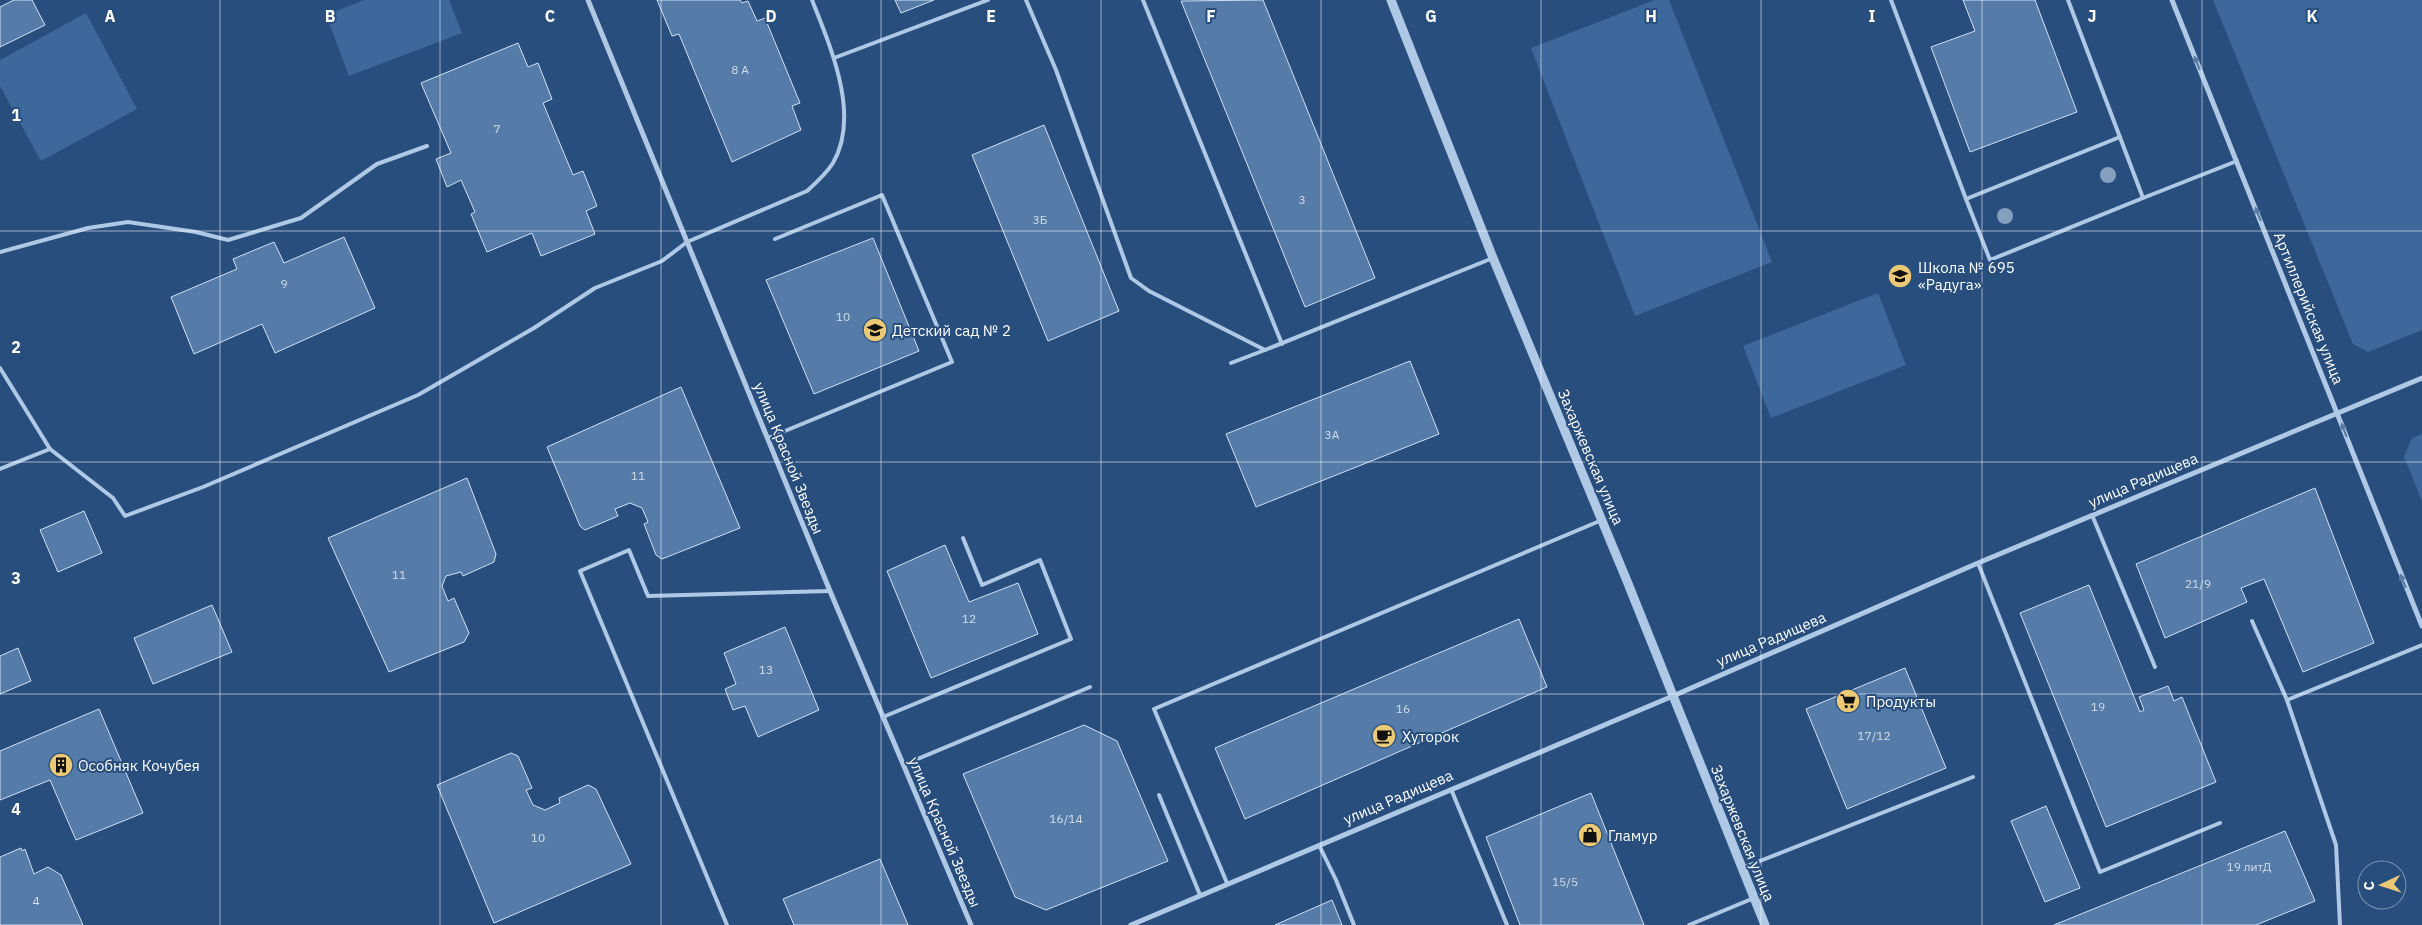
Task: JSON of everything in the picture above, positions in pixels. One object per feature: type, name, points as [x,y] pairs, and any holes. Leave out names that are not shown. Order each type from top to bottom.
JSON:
[{"type":"street","name":"улица Красной Звезды","points":[[588,0],[830,591],[971,925]]},
{"type":"street","name":"Захаржевская улица","points":[[1391,0],[1493,258],[1602,520],[1765,925]]},
{"type":"street","name":"Артиллерийская улица","points":[[2172,0],[2422,626]]},
{"type":"street","name":"улица Радищева","points":[[1131,925],[1451,788],[1673,696],[1978,563],[2422,378]]},
{"type":"lane","points":[[0,368],[50,449],[113,498],[125,516],[203,487],[418,395],[534,328],[595,288],[662,261],[688,242],[807,191],[823,177],[834,161],[843,137],[845,111],[834,58],[812,0]]},
{"type":"lane","points":[[834,58],[988,0]]},
{"type":"lane","points":[[1026,0],[1056,70],[1131,278],[1149,292],[1265,350]]},
{"type":"lane","points":[[1143,0],[1282,344]]},
{"type":"lane","points":[[1891,0],[1990,260],[2236,161]]},
{"type":"lane","points":[[2068,0],[2143,198]]},
{"type":"lane","points":[[1966,199],[2120,137]]},
{"type":"lane","points":[[0,252],[88,228],[128,222],[196,232],[228,240],[301,218],[377,164],[426,146]]},
{"type":"lane","points":[[768,438],[952,362],[882,194],[775,239]]},
{"type":"lane","points":[[1231,364],[1493,258]]},
{"type":"lane","points":[[0,469],[50,449]]},
{"type":"lane","points":[[2092,515],[2155,667]]},
{"type":"lane","points":[[1227,883],[1154,709],[1602,520]]},
{"type":"lane","points":[[883,717],[1071,639],[1040,560],[982,585],[963,538]]},
{"type":"lane","points":[[727,925],[580,571],[629,550],[648,596],[830,591]]},
{"type":"lane","points":[[1978,563],[2100,872],[2220,823]]},
{"type":"lane","points":[[2252,621],[2287,700],[2336,845],[2340,925]]},
{"type":"lane","points":[[2287,700],[2422,645]]},
{"type":"lane","points":[[904,764],[1090,687]]},
{"type":"lane","points":[[1742,868],[1973,777]]},
{"type":"lane","points":[[1451,788],[1507,925]]},
{"type":"lane","points":[[1159,796],[1200,895]]},
{"type":"lane","points":[[1318,845],[1354,925]]},
{"type":"lane","points":[[1689,925],[1754,898]]},
{"type":"shaded area","points":[[364,0],[449,0],[462,33],[349,76],[326,15]]},
{"type":"shaded area","points":[[1655,0],[1669,0],[1772,262],[1635,316],[1531,48]]},
{"type":"shaded area","points":[[2213,0],[2422,0],[2422,330],[2368,352],[2353,344]]},
{"type":"shaded area","points":[[86,13],[137,109],[41,161],[0,86],[0,60]]},
{"type":"shaded area","points":[[1878,293],[1906,365],[1771,418],[1743,346]]},
{"type":"shaded area","points":[[2422,434],[2422,501],[2404,457],[2412,438]]},
{"type":"building","points":[[14,0],[32,0],[45,25],[0,47],[0,7]]},
{"type":"building","points":[[657,0],[740,0],[742,3],[748,1],[757,21],[765,18],[800,103],[792,106],[801,130],[732,162],[679,34],[672,36]]},
{"type":"building","points":[[895,0],[934,0],[901,13]]},
{"type":"building","points":[[1263,0],[1375,278],[1305,307],[1181,1]]},
{"type":"building","points":[[1963,0],[2035,0],[2077,112],[1970,152],[1931,47],[1975,31]]},
{"type":"building","points":[[518,43],[528,67],[538,63],[552,99],[543,103],[573,175],[583,171],[597,206],[586,211],[595,234],[541,256],[532,233],[487,252],[471,214],[475,212],[461,180],[447,187],[436,159],[451,153],[421,83]]},
{"type":"building","points":[[1044,125],[1119,311],[1048,341],[972,155]]},
{"type":"building","points":[[344,237],[375,308],[275,353],[262,324],[194,354],[171,297],[237,269],[233,259],[274,242],[284,263]]},
{"type":"building","points":[[873,238],[919,351],[814,394],[766,280]]},
{"type":"building","points":[[1410,361],[1439,434],[1256,507],[1226,434]]},
{"type":"building","points":[[681,387],[740,528],[662,559],[656,555],[644,524],[648,522],[642,508],[630,503],[615,509],[618,516],[585,530],[580,526],[547,447]]},
{"type":"building","points":[[467,478],[496,554],[494,562],[463,576],[461,572],[446,576],[442,586],[448,601],[454,598],[469,633],[464,642],[389,672],[328,538]]},
{"type":"building","points":[[2315,488],[2374,643],[2303,672],[2264,579],[2241,588],[2247,602],[2165,638],[2136,564]]},
{"type":"building","points":[[84,511],[102,553],[58,572],[40,530]]},
{"type":"building","points":[[945,545],[969,602],[1018,583],[1038,634],[931,678],[887,571]]},
{"type":"building","points":[[2089,585],[2140,712],[2144,710],[2139,697],[2168,686],[2174,701],[2182,697],[2216,782],[2106,827],[2020,613]]},
{"type":"building","points":[[212,605],[232,652],[153,684],[134,638]]},
{"type":"building","points":[[1519,619],[1547,687],[1245,819],[1215,748]]},
{"type":"building","points":[[785,627],[819,710],[758,737],[745,706],[733,710],[725,689],[736,684],[724,653]]},
{"type":"building","points":[[18,648],[31,681],[0,694],[0,656]]},
{"type":"building","points":[[1905,668],[1946,768],[1847,809],[1806,709]]},
{"type":"building","name":"Особняк Кочубея","points":[[99,709],[143,813],[76,840],[50,780],[0,800],[0,751]]},
{"type":"building","points":[[1084,725],[1117,741],[1168,861],[1046,910],[1015,897],[963,774]]},
{"type":"building","points":[[511,753],[518,756],[532,788],[526,790],[533,805],[545,810],[560,803],[559,798],[588,785],[596,789],[631,864],[494,923],[437,785]]},
{"type":"building","points":[[1591,793],[1644,925],[1520,925],[1486,837]]},
{"type":"building","points":[[2046,806],[2080,888],[2045,902],[2011,821]]},
{"type":"building","points":[[2285,831],[2315,901],[2256,925],[2054,925]]},
{"type":"building","points":[[21,848],[22,851],[25,849],[34,874],[48,867],[61,875],[83,925],[0,925],[0,857]]},
{"type":"building","points":[[880,859],[908,925],[794,925],[783,899]]},
{"type":"building","points":[[1332,900],[1342,925],[1275,925]]},
{"type":"place","name":"Школа № 695 «Радуга»","points":[[1900,276]]},
{"type":"place","name":"Детский сад № 2","points":[[875,330]]},
{"type":"place","name":"Продукты","points":[[1848,701]]},
{"type":"place","name":"Хуторок","points":[[1384,736]]},
{"type":"place","name":"Особняк Кочубея","points":[[61,765]]},
{"type":"place","name":"Гламур","points":[[1590,835]]}]
